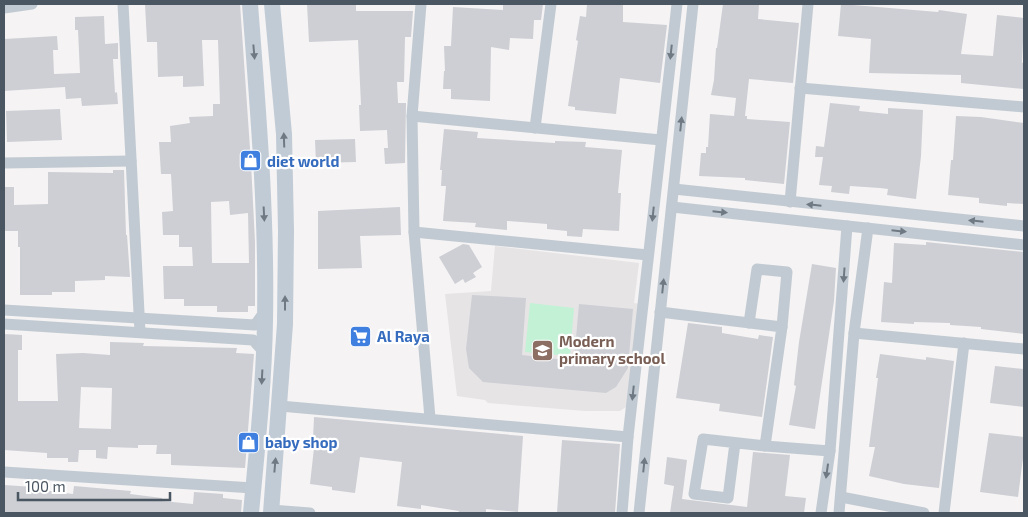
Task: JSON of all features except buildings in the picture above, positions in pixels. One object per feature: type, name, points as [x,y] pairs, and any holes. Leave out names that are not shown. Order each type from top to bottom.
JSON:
[{"type":"main road","points":[[250,4],[265,227],[264,352],[251,513]]},
{"type":"main road","points":[[271,512],[285,324],[286,221],[284,134],[272,4]]},
{"type":"street","points":[[4,8],[32,4]]},
{"type":"street","points":[[123,4],[140,332]]},
{"type":"street","points":[[421,4],[412,116],[414,232],[430,418]]},
{"type":"street","points":[[535,128],[551,4]]},
{"type":"street","points":[[622,513],[628,436],[677,4]]},
{"type":"street","points":[[639,513],[693,4]]},
{"type":"street","points":[[790,202],[808,4]]},
{"type":"street","points":[[800,88],[1024,107]]},
{"type":"street","points":[[412,116],[661,140]]},
{"type":"street","points":[[4,163],[131,161]]},
{"type":"street","points":[[674,189],[1024,226]]},
{"type":"street","points":[[672,207],[1024,245]]},
{"type":"street","points":[[821,513],[830,451],[848,226]]},
{"type":"street","points":[[839,513],[854,333],[868,228]]},
{"type":"street","points":[[414,232],[648,255]]},
{"type":"street","points":[[749,323],[757,269],[788,272],[765,446]]},
{"type":"street","points":[[4,310],[255,325],[265,311]]},
{"type":"street","points":[[660,312],[782,327]]},
{"type":"street","points":[[4,324],[253,340],[264,352]]},
{"type":"street","points":[[854,333],[1024,349]]},
{"type":"street","points":[[944,513],[964,343]]},
{"type":"street","points":[[280,406],[628,436]]},
{"type":"street","points":[[735,443],[728,498],[694,494],[703,438],[735,443],[830,451]]},
{"type":"street","points":[[4,472],[253,488]]},
{"type":"street","points":[[841,497],[924,513]]},
{"type":"street","points":[[271,512],[310,513]]},
{"type":"shaded area","name":"Modern primary school","points":[[495,246],[639,263],[634,303],[640,304],[629,405],[620,411],[585,411],[488,403],[485,400],[457,396],[445,294],[491,291]]},
{"type":"green space","points":[[530,303],[574,308],[570,356],[525,352]]},
{"type":"place","name":"diet world","points":[[251,161]]},
{"type":"place","name":"Al Raya","points":[[361,336]]},
{"type":"place","name":"Modern primary school","points":[[543,350]]},
{"type":"place","name":"baby shop","points":[[249,442]]}]
